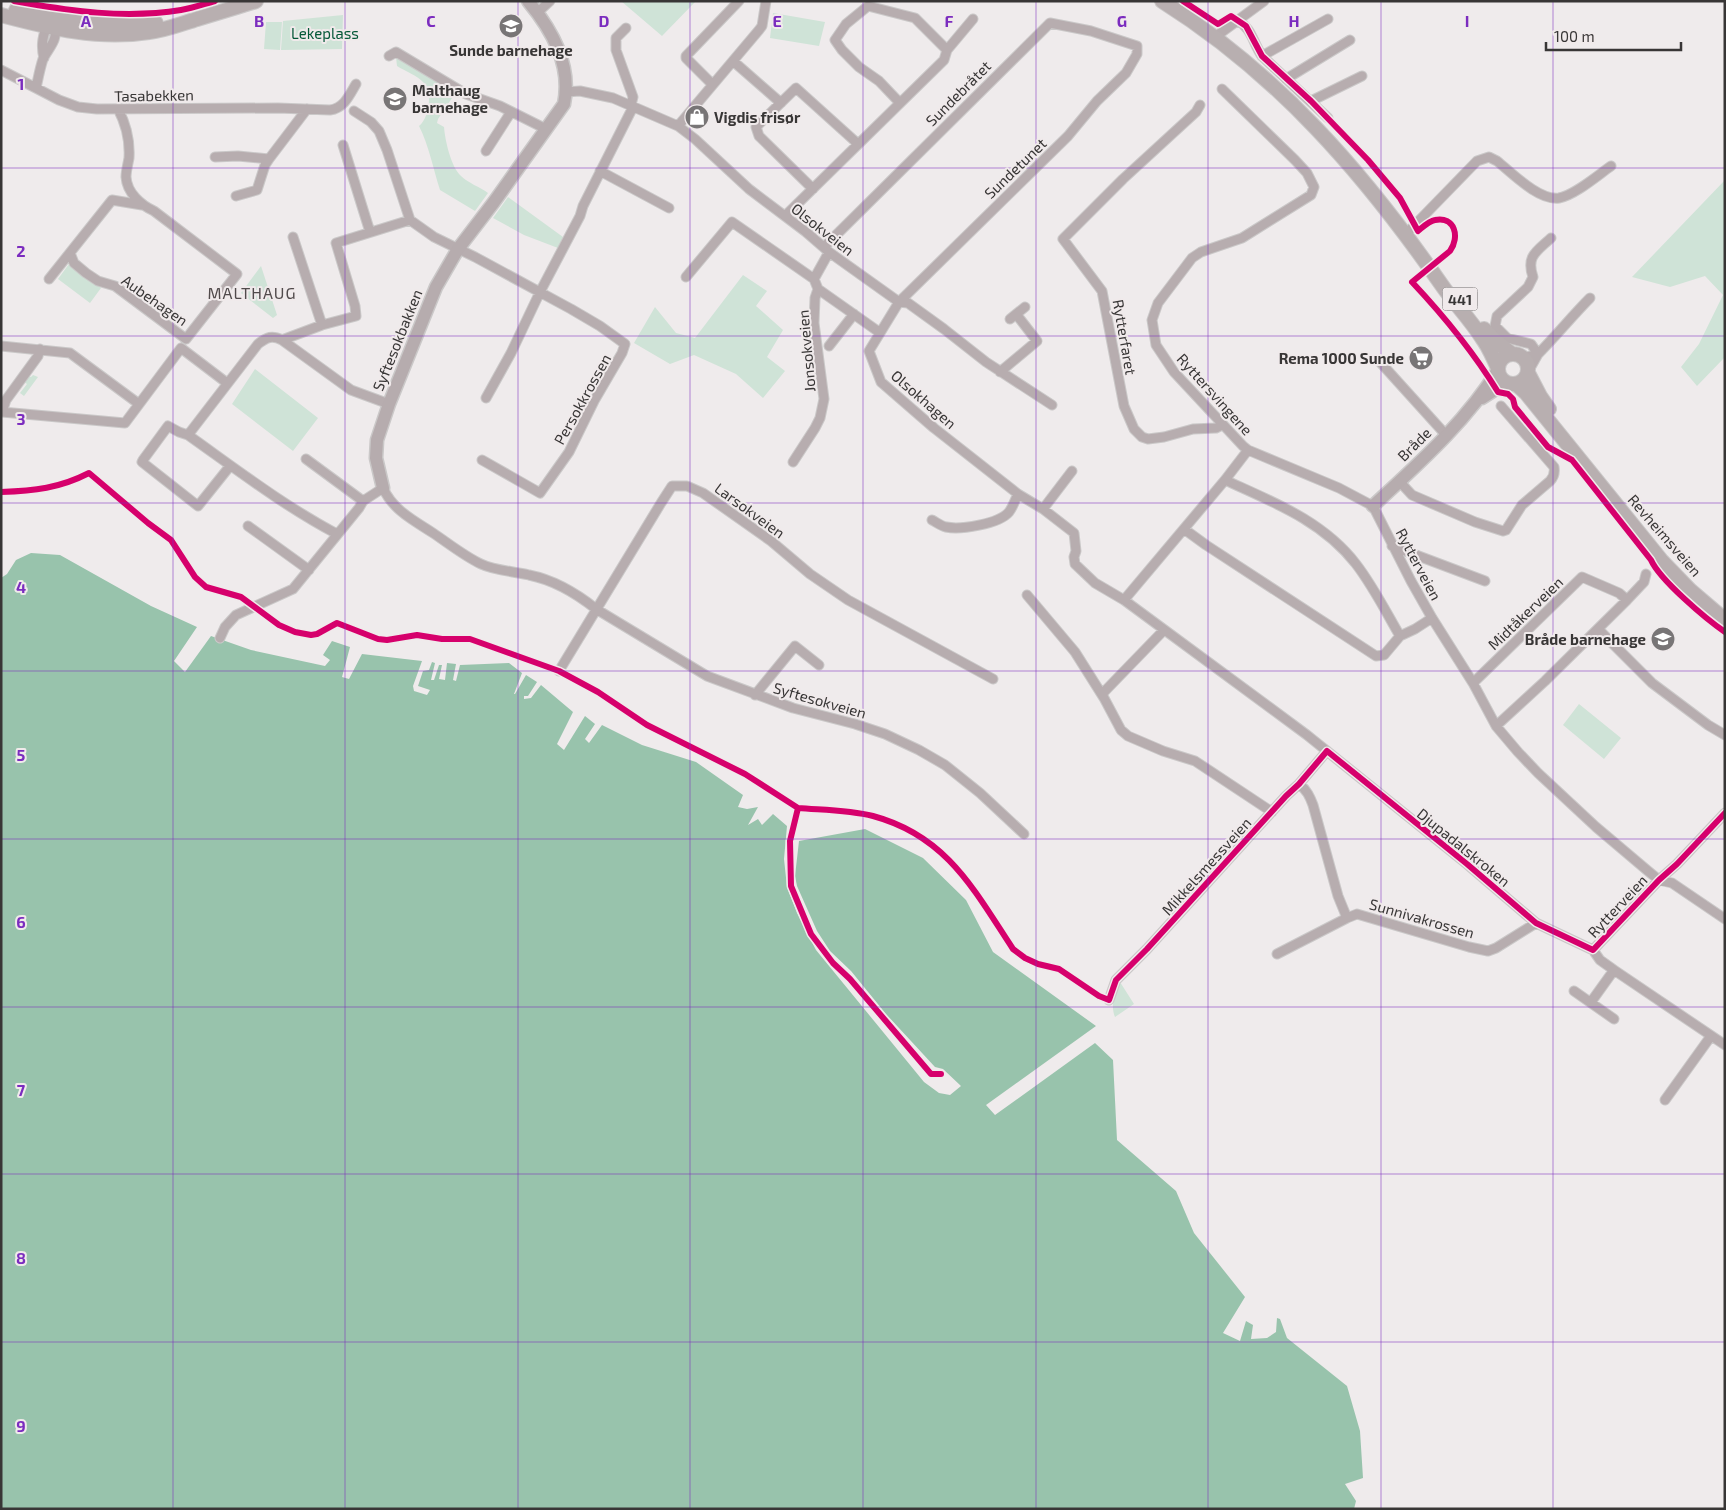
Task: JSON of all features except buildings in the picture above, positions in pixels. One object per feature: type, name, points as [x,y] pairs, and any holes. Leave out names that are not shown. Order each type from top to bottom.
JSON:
[{"type":"main road","points":[[1,15],[99,34],[130,34],[162,30],[256,1]]},
{"type":"main road","name":"Revheimsveien","points":[[1162,1],[1215,38],[1270,82],[1344,158],[1493,339],[1523,364],[1540,396],[1605,490]]},
{"type":"main road","points":[[1,8],[52,25]]},
{"type":"main road","name":"Revheimsveien","points":[[1409,238],[1482,338],[1498,369]]},
{"type":"main road","points":[[1498,369],[1501,361],[1523,364],[1524,380],[1514,384]]},
{"type":"main road","name":"441","points":[[1498,369],[1501,378],[1508,384],[1514,384]]},
{"type":"main road","name":"Revheimsveien","points":[[1514,384],[1526,393],[1661,560],[1690,590],[1725,620]]},
{"type":"street","points":[[528,1],[556,41],[562,60],[566,92]]},
{"type":"street","points":[[537,12],[550,1]]},
{"type":"street","points":[[712,84],[686,56],[739,1]]},
{"type":"street","points":[[678,126],[760,30],[766,1]]},
{"type":"street","points":[[1215,38],[1264,1]]},
{"type":"street","points":[[899,102],[879,81],[859,67],[835,40],[846,24],[868,6],[915,18],[947,50]]},
{"type":"street","points":[[785,216],[857,143],[944,60],[947,50],[973,19]]},
{"type":"street","points":[[1262,56],[1328,19]]},
{"type":"street","points":[[1237,20],[1250,31],[1262,56],[1328,118]]},
{"type":"street","name":"Sundebråtet","points":[[826,249],[1050,23],[1091,31],[1137,46]]},
{"type":"street","points":[[36,88],[44,58],[42,50],[52,25]]},
{"type":"street","points":[[486,398],[511,353],[631,112],[633,97],[616,50],[616,38],[626,28]]},
{"type":"street","points":[[1286,79],[1350,40]]},
{"type":"street","name":"Sundetunet","points":[[899,302],[1068,136],[1097,101],[1126,73],[1137,54],[1137,46]]},
{"type":"street","points":[[608,55],[616,50]]},
{"type":"street","points":[[389,56],[396,52],[466,94],[500,106],[546,129]]},
{"type":"street","points":[[733,61],[781,103]]},
{"type":"street","name":"Tasabekken","points":[[1,70],[58,100],[78,107],[118,109],[336,109],[344,103],[356,84]]},
{"type":"street","points":[[1310,101],[1362,76]]},
{"type":"street","points":[[813,189],[784,161],[756,130],[756,127],[796,88],[857,143]]},
{"type":"street","name":"Ryttersvingene","points":[[1222,89],[1236,96],[1307,173],[1314,187],[1311,195],[1242,238],[1202,252],[1192,258],[1158,303],[1152,320],[1156,345],[1174,372],[1222,425],[1248,450],[1339,488],[1373,506]]},
{"type":"street","name":"Olsokveien","points":[[566,92],[580,91],[613,98],[678,126],[695,139],[748,189],[826,249],[899,302],[908,303],[1000,372],[1052,405]]},
{"type":"street","name":"Syftesokbakken","points":[[566,92],[564,104],[458,249],[436,287],[389,404],[376,449],[377,466],[383,488],[392,503],[405,515],[480,564],[547,580],[579,596],[596,609]]},
{"type":"street","name":"Rytterfaret","points":[[1200,105],[1196,112],[1123,179],[1063,239],[1102,291],[1124,406],[1134,430],[1142,437],[1148,439],[1164,437],[1193,429],[1216,428],[1222,425]]},
{"type":"street","name":"Aubehagen","points":[[118,109],[125,123],[128,144],[127,184],[142,205]]},
{"type":"street","points":[[236,196],[257,190],[265,165],[307,109]]},
{"type":"street","points":[[282,340],[322,325],[356,316],[355,306],[336,243],[410,220],[387,150],[379,132],[371,122],[354,111]]},
{"type":"street","points":[[486,151],[511,112]]},
{"type":"street","points":[[343,144],[370,232]]},
{"type":"street","points":[[215,157],[238,156],[269,159]]},
{"type":"street","points":[[1409,238],[1466,171],[1477,161],[1484,158],[1490,157],[1497,161],[1534,190],[1552,198],[1559,198],[1569,194],[1611,166]]},
{"type":"street","points":[[600,171],[669,208]]},
{"type":"street","name":"Aubehagen","points":[[49,279],[112,200],[142,205],[154,211],[237,274],[186,339],[115,286],[98,282],[74,264],[70,253]]},
{"type":"street","name":"Persokkrossen","points":[[410,220],[434,237],[540,292],[600,326],[625,344],[569,452],[540,493],[482,460]]},
{"type":"street","points":[[686,277],[729,225],[734,222],[774,253],[814,279],[826,249]]},
{"type":"street","points":[[293,237],[322,325]]},
{"type":"street","points":[[1538,354],[1530,344],[1507,338],[1495,326],[1497,316],[1528,287],[1533,277],[1530,266],[1532,256],[1551,238]]},
{"type":"street","name":"Jonsokveien","points":[[814,279],[818,289],[880,332]]},
{"type":"street","name":"Jonsokveien","points":[[793,462],[818,423],[824,399],[814,324],[818,289]]},
{"type":"street","points":[[1523,364],[1538,354],[1590,298]]},
{"type":"street","name":"Olsokhagen","points":[[899,302],[869,351],[881,382],[934,428],[1018,494],[1044,509],[1066,526]]},
{"type":"street","points":[[1000,372],[1037,341],[1013,316],[1025,307]]},
{"type":"street","name":"Jonsokveien","points":[[829,346],[854,314]]},
{"type":"street","points":[[188,434],[265,338],[276,337],[282,340],[351,390],[389,404]]},
{"type":"street","points":[[1,346],[40,349],[70,353],[139,404],[125,423],[2,412],[6,400],[38,356],[40,349]]},
{"type":"street","name":"Aubehagen","points":[[139,404],[180,348],[227,383]]},
{"type":"street","points":[[1380,362],[1446,435]]},
{"type":"street","name":"Bråde","points":[[1373,506],[1476,403],[1498,369]]},
{"type":"street","name":"Bråde","points":[[1476,403],[1496,390],[1514,384]]},
{"type":"street","points":[[1399,481],[1412,495],[1475,522],[1503,531],[1506,530],[1522,506],[1553,478],[1555,471],[1554,467],[1501,406]]},
{"type":"street","points":[[230,466],[198,506],[142,462],[168,426],[178,432],[188,434],[230,466],[337,534]]},
{"type":"street","points":[[1124,600],[1226,480],[1248,450]]},
{"type":"street","points":[[306,460],[363,501]]},
{"type":"street","points":[[1044,509],[1072,471]]},
{"type":"street","points":[[1226,480],[1286,508],[1332,538],[1364,575],[1400,636]]},
{"type":"street","name":"Larsokveien","points":[[559,671],[672,486],[687,486],[703,493],[720,504],[771,541],[810,574],[848,600],[993,679]]},
{"type":"street","points":[[220,638],[225,627],[236,615],[293,589],[363,501],[383,488]]},
{"type":"street","points":[[932,520],[945,526],[961,527],[1001,518],[1009,512],[1018,494]]},
{"type":"street","name":"Rytterveien","points":[[1373,506],[1392,546],[1432,618],[1473,683],[1496,726],[1538,773],[1596,827],[1658,880],[1672,883],[1725,919]]},
{"type":"street","points":[[248,526],[309,570]]},
{"type":"street","name":"Djupadalskroken","points":[[1066,526],[1074,533],[1075,564],[1095,582],[1124,600],[1327,751],[1467,864],[1536,923],[1593,950],[1600,960],[1725,1045]]},
{"type":"street","points":[[1184,529],[1376,656],[1384,655],[1400,636],[1432,618]]},
{"type":"street","points":[[1392,546],[1485,581]]},
{"type":"street","points":[[1496,726],[1627,600],[1644,582],[1646,574]]},
{"type":"street","name":"Midtåkerveien","points":[[1473,683],[1582,577],[1619,593],[1627,600]]},
{"type":"street","points":[[1027,595],[1074,652],[1102,694],[1121,730],[1128,736],[1163,751],[1195,761],[1272,812]]},
{"type":"street","name":"Syftesokveien","points":[[596,609],[707,676],[793,708],[877,731],[918,750],[945,765],[980,793],[1024,834]]},
{"type":"street","points":[[1598,629],[1652,683],[1708,725],[1725,735]]},
{"type":"street","points":[[1102,694],[1164,630]]},
{"type":"street","points":[[755,695],[794,646],[820,665]]},
{"type":"street","name":"Mikkelsmessveien","points":[[1109,1000],[1116,980],[1300,784],[1327,751]]},
{"type":"street","name":"Sunnivakrossen","points":[[1300,784],[1304,787],[1313,806],[1338,896],[1347,918],[1357,914],[1488,951],[1536,923]]},
{"type":"street","points":[[1658,880],[1677,864],[1725,813]]},
{"type":"street","name":"Rytterveien","points":[[1593,950],[1658,880]]},
{"type":"street","points":[[1277,954],[1347,918]]},
{"type":"street","points":[[1591,1002],[1614,970]]},
{"type":"street","points":[[1574,991],[1614,1019]]},
{"type":"street","points":[[1665,1100],[1711,1036]]},
{"type":"green space","points":[[621,1],[696,1],[662,36]]},
{"type":"green space","points":[[773,13],[825,22],[819,46],[770,38]]},
{"type":"green space","name":"Lekeplass","points":[[343,15],[342,49],[281,50],[283,21]]},
{"type":"green space","points":[[266,22],[282,22],[280,50],[264,49]]},
{"type":"green space","points":[[396,57],[456,92],[437,123],[444,127],[449,153],[457,172],[467,181],[488,193],[475,211],[440,190],[419,126],[425,117],[429,105],[427,87],[418,78],[397,66]]},
{"type":"green space","points":[[1725,180],[1725,357],[1697,386],[1681,367],[1699,344],[1723,295],[1705,276],[1670,287],[1632,277]]},
{"type":"green space","points":[[508,197],[563,237],[558,248],[524,235],[493,218]]},
{"type":"green space","points":[[69,264],[101,288],[90,303],[58,279]]},
{"type":"green space","points":[[261,266],[277,315],[273,318],[241,293]]},
{"type":"green space","points":[[743,275],[767,291],[756,306],[783,330],[767,357],[785,371],[763,398],[736,374],[694,355],[670,364],[634,343],[655,307],[676,333],[695,338]]},
{"type":"green space","points":[[255,369],[318,418],[293,451],[232,404]]},
{"type":"green space","points":[[33,375],[38,377],[24,396],[20,393],[27,384],[24,382],[28,376],[31,377]]},
{"type":"green space","points":[[1579,704],[1621,738],[1604,759],[1563,725]]},
{"type":"green space","points":[[1120,982],[1134,1004],[1115,1017],[1113,1004]]},
{"type":"shaded area","points":[[31,553],[60,555],[151,606],[197,627],[174,661],[185,672],[211,636],[251,650],[325,666],[330,660],[323,655],[332,641],[350,647],[342,677],[349,679],[362,654],[422,661],[413,686],[414,691],[427,695],[430,690],[418,686],[423,671],[429,670],[432,662],[435,663],[431,680],[434,680],[439,665],[442,665],[439,679],[445,680],[447,663],[456,664],[453,680],[456,681],[460,665],[509,663],[522,673],[514,694],[526,675],[537,682],[528,696],[524,696],[524,699],[531,698],[541,685],[573,712],[557,744],[564,750],[585,716],[595,724],[585,739],[589,743],[602,725],[642,745],[696,762],[743,795],[738,807],[747,809],[758,807],[748,825],[758,819],[762,825],[773,814],[787,826],[784,859],[787,887],[797,913],[816,950],[924,1082],[939,1093],[950,1095],[961,1086],[943,1069],[935,1067],[886,1014],[851,971],[830,951],[817,931],[797,886],[795,876],[799,841],[865,829],[923,858],[966,900],[993,952],[1096,1026],[986,1105],[995,1115],[1095,1043],[1113,1060],[1117,1140],[1176,1191],[1194,1233],[1245,1297],[1223,1333],[1240,1341],[1246,1321],[1253,1325],[1251,1339],[1267,1338],[1276,1332],[1277,1318],[1280,1319],[1287,1338],[1347,1386],[1360,1431],[1363,1478],[1345,1484],[1356,1501],[1354,1509],[1,1509],[1,578],[7,574],[16,560]]},
{"type":"cycle path","points":[[14,1],[77,11],[118,14],[160,13],[181,10],[215,1]]},
{"type":"cycle path","points":[[1183,1],[1218,24],[1231,16],[1246,26],[1262,56],[1311,101],[1368,160],[1400,198],[1418,231],[1435,220],[1447,221],[1451,224],[1454,229],[1455,240],[1450,251],[1412,282],[1458,335],[1498,392],[1508,394],[1513,399],[1515,407],[1548,447],[1572,460],[1664,578],[1696,609],[1725,632]]},
{"type":"cycle path","points":[[1,492],[46,488],[68,482],[89,473],[171,540],[195,577],[206,587],[241,597],[279,625],[295,632],[311,635],[317,634],[337,623],[378,639],[387,640],[417,635],[442,639],[470,639],[559,671],[598,692],[647,725],[745,774],[798,808],[790,841],[791,886],[811,934],[833,963],[850,979],[931,1074],[941,1074]]},
{"type":"cycle path","points":[[798,808],[845,811],[873,816],[899,825],[921,837],[940,851],[971,886],[1013,949],[1025,958],[1038,964],[1059,969],[1099,996],[1109,1000],[1116,980],[1147,949],[1327,751],[1467,864],[1536,923],[1593,950],[1725,813]]},
{"type":"place","name":"Sunde barnehage","points":[[511,26]]},
{"type":"place","name":"Malthaug barnehage","points":[[395,99]]},
{"type":"place","name":"Vigdis frisør","points":[[697,117]]},
{"type":"place","name":"Rema 1000 Sunde","points":[[1421,358]]},
{"type":"place","name":"Bråde barnehage","points":[[1663,639]]},
{"type":"district","name":"MALTHAUG","points":[[252,292]]}]
